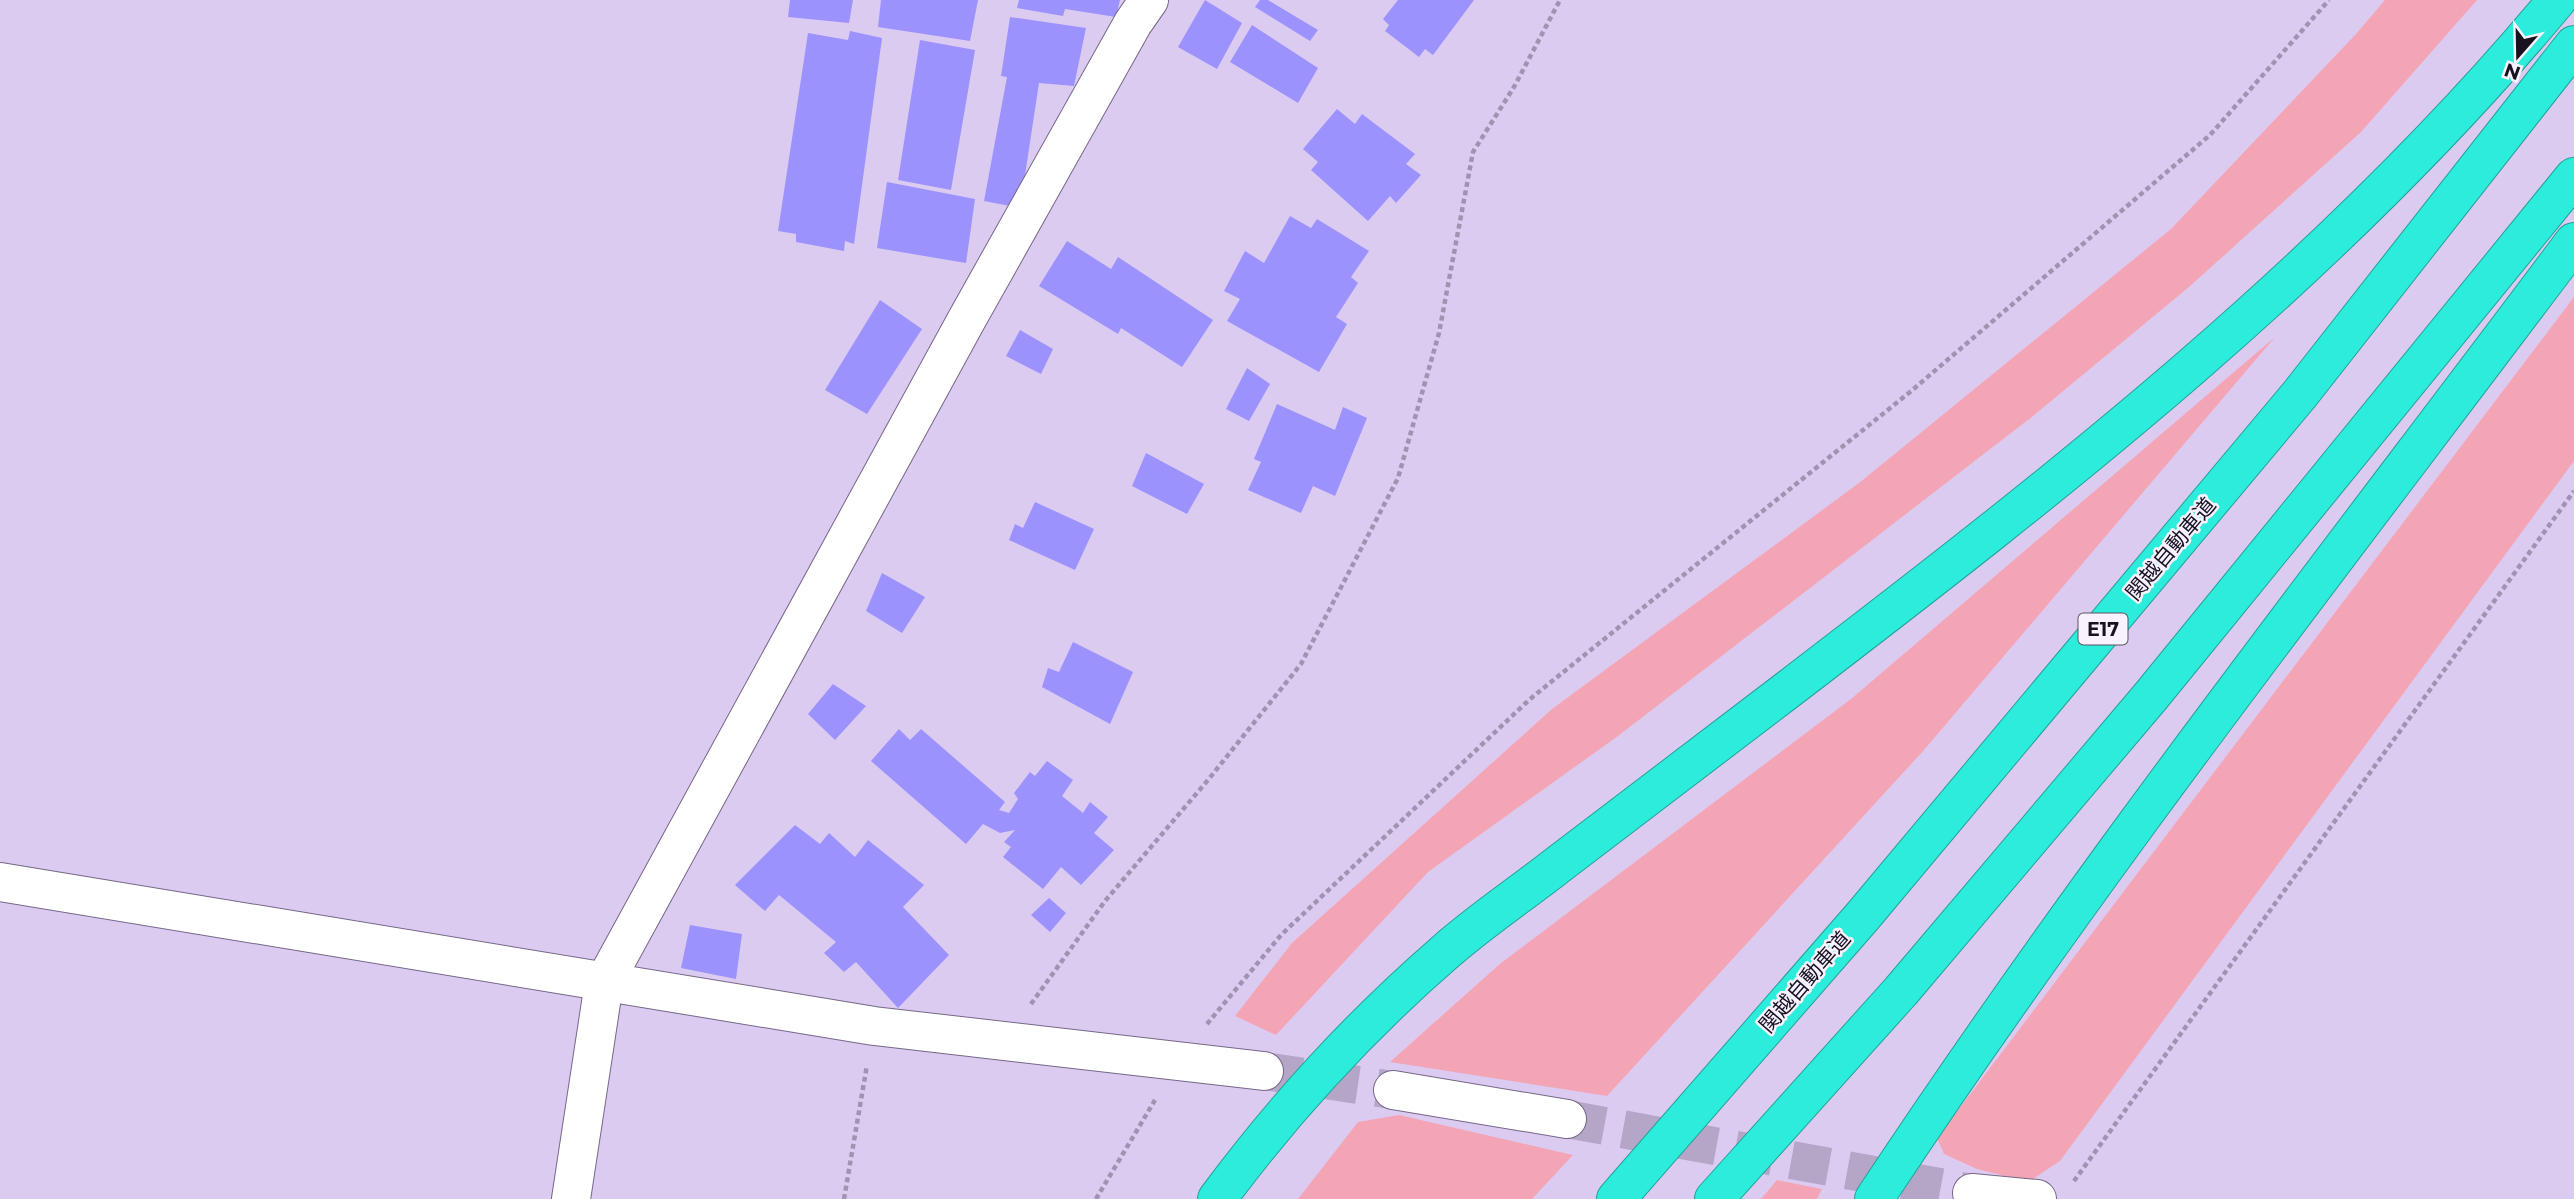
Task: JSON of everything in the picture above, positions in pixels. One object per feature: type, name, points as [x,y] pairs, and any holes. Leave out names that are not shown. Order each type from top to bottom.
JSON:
[{"type":"highway","points":[[1217,1199],[1335,1058],[1445,952],[1917,591],[2084,460],[2222,343],[2367,207],[2506,62],[2557,0]]},
{"type":"highway","name":"関越自動車道","points":[[1616,1199],[1861,918],[2300,394],[2574,45]]},
{"type":"highway","points":[[1714,1199],[1901,991],[2151,696],[2574,177]]},
{"type":"highway","points":[[1874,1199],[2066,918],[2234,689],[2574,242]]},
{"type":"street","points":[[571,1199],[604,983],[967,319],[1133,23],[1149,0]]},
{"type":"street","points":[[0,883],[874,1026],[1264,1071]]},
{"type":"street","points":[[1394,1090],[1567,1119]]},
{"type":"street","points":[[1972,1193],[2053,1193]]},
{"type":"path","points":[[1004,1041],[1105,901],[1208,780],[1301,664],[1398,478],[1439,333],[1473,152],[1514,87],[1560,0]]},
{"type":"path","points":[[1096,1199],[1178,1061],[1281,935],[1530,699],[1910,392],[2210,135],[2329,0]]},
{"type":"path","points":[[2053,1193],[2574,491]]},
{"type":"path","points":[[844,1199],[874,1026]]},
{"type":"shaded area","points":[[2385,0],[2477,0],[2361,132],[2189,287],[2033,416],[1618,736],[1428,872],[1276,1035],[1235,1016],[1292,943],[1552,709],[1859,483],[2171,229]]},
{"type":"shaded area","points":[[2574,297],[2574,461],[2060,1161],[2028,1182],[1977,1169],[1944,1154],[1937,1138]]},
{"type":"shaded area","points":[[2275,337],[1924,750],[1607,1096],[1390,1062],[1501,963],[1851,699]]},
{"type":"shaded area","points":[[1399,1115],[1573,1155],[1532,1199],[1298,1199],[1358,1122]]},
{"type":"shaded area","points":[[1777,1180],[1822,1189],[1817,1199],[1761,1199]]},
{"type":"building","points":[[790,0],[853,0],[849,23],[788,17]]},
{"type":"building","points":[[881,0],[978,0],[970,41],[878,27]]},
{"type":"building","points":[[1019,0],[1120,0],[1116,17],[1065,9],[1063,16],[1017,8]]},
{"type":"building","points":[[1205,0],[1242,23],[1217,69],[1178,47]]},
{"type":"building","points":[[1260,0],[1268,0],[1318,30],[1310,41],[1255,7]]},
{"type":"building","points":[[1398,0],[1474,0],[1433,55],[1425,49],[1419,57],[1385,31],[1389,25],[1383,19]]},
{"type":"building","points":[[1010,17],[1086,28],[1074,86],[1039,83],[1020,208],[984,201],[1007,77],[1001,76]]},
{"type":"building","points":[[1252,25],[1318,68],[1298,103],[1230,62]]},
{"type":"building","points":[[850,31],[882,38],[854,244],[845,241],[844,251],[796,242],[796,234],[778,231],[808,33],[848,40]]},
{"type":"building","points":[[920,40],[975,50],[951,190],[898,180]]},
{"type":"building","points":[[1337,109],[1355,124],[1362,114],[1415,154],[1406,164],[1421,175],[1396,203],[1390,196],[1368,221],[1311,170],[1318,162],[1303,149]]},
{"type":"building","points":[[887,182],[975,199],[966,263],[877,248]]},
{"type":"building","points":[[1290,216],[1311,228],[1317,219],[1369,251],[1351,277],[1358,283],[1336,317],[1347,324],[1319,372],[1227,321],[1240,299],[1224,291],[1245,251],[1264,263]]},
{"type":"building","points":[[1067,241],[1111,269],[1118,257],[1213,320],[1182,367],[1121,328],[1118,334],[1039,286]]},
{"type":"building","points":[[880,300],[922,329],[867,414],[825,390]]},
{"type":"building","points":[[1020,330],[1053,349],[1041,374],[1006,356]]},
{"type":"building","points":[[1247,368],[1270,384],[1249,421],[1226,409]]},
{"type":"building","points":[[1277,404],[1335,430],[1343,407],[1367,418],[1335,496],[1313,486],[1301,513],[1248,490],[1261,462],[1254,459]]},
{"type":"building","points":[[1146,453],[1204,484],[1187,514],[1132,486]]},
{"type":"building","points":[[1035,502],[1094,529],[1075,570],[1009,540],[1015,524],[1023,528]]},
{"type":"building","points":[[882,573],[925,597],[902,633],[866,611]]},
{"type":"building","points":[[1073,642],[1133,672],[1110,724],[1042,687],[1048,668],[1059,672]]},
{"type":"building","points":[[833,684],[866,706],[835,740],[808,714]]},
{"type":"building","points":[[899,729],[910,740],[921,729],[1005,802],[999,810],[1009,813],[1018,799],[1014,793],[1030,772],[1035,776],[1047,761],[1073,780],[1062,796],[1083,813],[1090,802],[1108,817],[1094,833],[1114,850],[1081,885],[1061,867],[1043,889],[1003,857],[1011,847],[1004,842],[1015,830],[1000,833],[983,824],[966,844],[871,761]]},
{"type":"building","points":[[795,825],[820,844],[829,833],[855,857],[868,840],[924,885],[903,907],[949,955],[898,1008],[856,962],[844,972],[824,953],[836,942],[779,895],[765,911],[735,885]]},
{"type":"building","points":[[1049,898],[1066,913],[1050,932],[1031,915]]},
{"type":"building","points":[[690,925],[742,934],[736,979],[681,968]]},
{"type":"tunnel","points":[[1264,1071],[1393,1090]]},
{"type":"tunnel","points":[[1567,1119],[1972,1193]]}]
